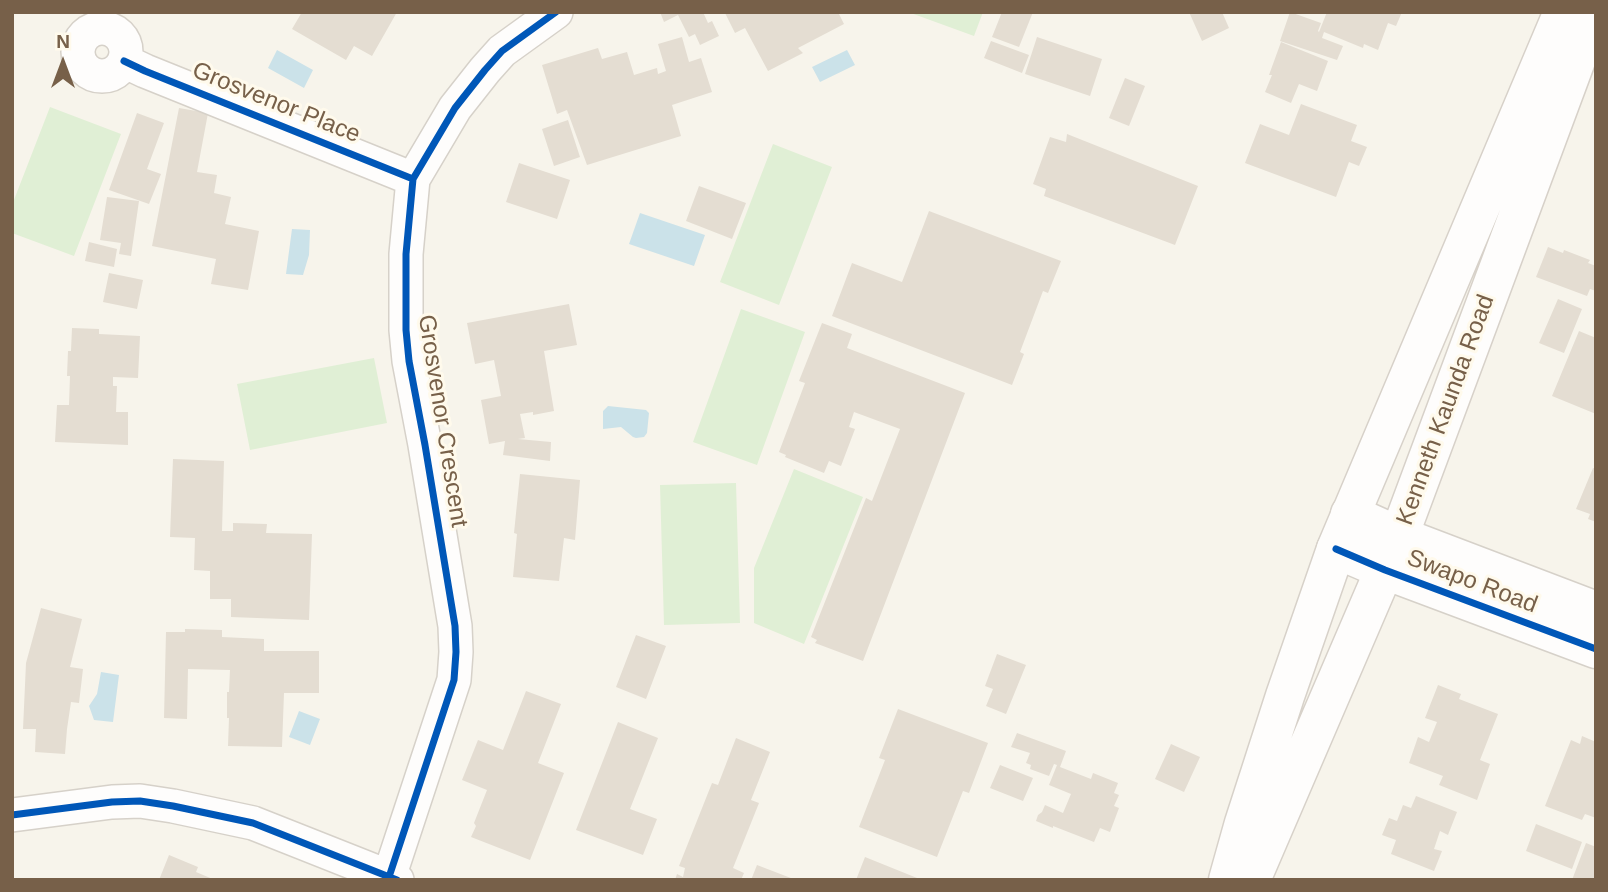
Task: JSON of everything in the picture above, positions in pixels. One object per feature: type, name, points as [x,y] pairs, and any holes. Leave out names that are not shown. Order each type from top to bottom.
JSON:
[{"type":"main road","name":"Kenneth Kaunda Road","points":[[1228,880],[1281,709],[1336,549],[1563,12]]},
{"type":"main road","name":"Kenneth Kaunda Road","points":[[1251,880],[1392,552],[1594,12]]},
{"type":"main road","name":"Swapo Road","points":[[1350,514],[1392,552],[1596,649]]},
{"type":"main road","name":"Swapo Road","points":[[1336,549],[1392,552],[1596,611]]},
{"type":"street","name":"Grosvenor Crescent","points":[[392,879],[454,680],[456,652],[455,626],[406,330],[407,254],[413,179],[455,108],[485,70],[502,51],[556,12]]},
{"type":"street","name":"Grosvenor Place","points":[[92,20],[111,29],[122,39],[125,46],[124,61],[413,179]]},
{"type":"street","points":[[12,815],[140,801],[173,806],[253,823],[392,879]]},
{"type":"green space","points":[[908,12],[983,12],[974,36]]},
{"type":"green space","points":[[50,107],[121,134],[74,256],[12,233],[12,205]]},
{"type":"green space","points":[[773,144],[832,167],[779,305],[720,282]]},
{"type":"green space","points":[[741,309],[805,332],[757,465],[693,442]]},
{"type":"green space","points":[[374,358],[387,423],[250,450],[237,384]]},
{"type":"green space","points":[[794,469],[863,497],[804,644],[754,623],[754,568]]},
{"type":"green space","points":[[736,483],[740,623],[664,625],[660,485]]},
{"type":"water","points":[[277,50],[313,70],[304,88],[268,68]]},
{"type":"water","points":[[847,50],[855,65],[820,82],[812,67]]},
{"type":"water","points":[[640,213],[705,235],[694,266],[629,244]]},
{"type":"water","points":[[292,229],[310,230],[309,255],[303,275],[286,274]]},
{"type":"water","points":[[608,406],[646,410],[649,413],[647,433],[644,437],[633,437],[621,427],[603,429],[603,411]]},
{"type":"water","points":[[101,672],[119,675],[113,722],[94,720],[89,706],[97,694]]},
{"type":"water","points":[[299,711],[320,719],[310,745],[289,737]]},
{"type":"building","points":[[302,12],[397,12],[372,56],[354,46],[346,60],[292,29]]},
{"type":"building","points":[[660,12],[703,12],[708,23],[712,21],[719,36],[700,45],[695,34],[689,37],[678,15],[664,22]]},
{"type":"building","points":[[838,12],[844,24],[798,48],[803,53],[768,71],[745,28],[735,33],[725,13]]},
{"type":"building","points":[[1002,12],[1033,12],[1019,47],[992,37]]},
{"type":"building","points":[[1189,12],[1222,12],[1229,28],[1202,41]]},
{"type":"building","points":[[1290,12],[1321,23],[1319,32],[1327,12],[1402,12],[1396,26],[1388,23],[1378,50],[1364,44],[1363,48],[1324,32],[1322,38],[1343,46],[1337,60],[1280,41]]},
{"type":"building","points":[[682,37],[689,62],[701,58],[712,92],[672,105],[681,136],[587,165],[567,110],[557,114],[542,65],[598,48],[602,59],[627,52],[634,75],[657,68],[658,74],[666,71],[658,44]]},
{"type":"building","points":[[1037,37],[1102,59],[1090,96],[1025,74]]},
{"type":"building","points":[[991,41],[1029,55],[1022,73],[984,58]]},
{"type":"building","points":[[1281,42],[1328,61],[1317,91],[1299,84],[1291,103],[1265,92]]},
{"type":"building","points":[[1125,78],[1145,86],[1129,126],[1109,118]]},
{"type":"building","points":[[1301,104],[1357,125],[1351,141],[1367,147],[1359,166],[1349,162],[1336,197],[1245,163],[1260,124],[1289,135]]},
{"type":"building","points":[[179,108],[208,113],[197,172],[217,175],[214,193],[231,197],[225,224],[259,231],[248,290],[211,284],[216,259],[152,246]]},
{"type":"building","points":[[137,113],[164,123],[147,169],[161,174],[149,204],[109,190]]},
{"type":"building","points":[[568,120],[580,157],[554,166],[542,129]]},
{"type":"building","points":[[1067,134],[1198,186],[1175,245],[1044,196],[1046,189],[1033,184],[1050,137],[1066,142]]},
{"type":"building","points":[[519,163],[570,180],[557,219],[506,202]]},
{"type":"building","points":[[699,186],[746,203],[732,239],[686,221]]},
{"type":"building","points":[[107,197],[139,201],[131,256],[119,254],[121,243],[100,240]]},
{"type":"building","points":[[929,211],[1061,261],[1048,293],[1043,291],[1020,352],[1024,354],[1012,385],[832,316],[852,263],[902,282]]},
{"type":"building","points":[[89,242],[117,249],[114,267],[85,261]]},
{"type":"building","points":[[1548,247],[1590,260],[1588,263],[1596,266],[1596,291],[1590,289],[1587,296],[1536,277]]},
{"type":"building","points":[[109,273],[143,280],[137,309],[103,302]]},
{"type":"building","points":[[1558,299],[1582,309],[1564,353],[1539,343]]},
{"type":"building","points":[[569,304],[577,345],[544,351],[554,411],[533,415],[533,412],[520,414],[525,438],[518,439],[551,442],[550,461],[503,455],[505,441],[489,444],[481,400],[501,396],[494,360],[475,364],[467,323]]},
{"type":"building","points":[[822,323],[852,334],[847,348],[965,393],[863,661],[815,643],[817,640],[811,637],[866,498],[872,501],[900,429],[854,412],[849,427],[855,429],[841,466],[829,461],[824,473],[779,452],[805,383],[799,381]]},
{"type":"building","points":[[72,328],[99,329],[99,334],[140,336],[138,378],[113,377],[113,386],[117,386],[116,412],[128,412],[128,445],[55,442],[57,405],[69,405],[70,376],[67,376]]},
{"type":"building","points":[[1579,331],[1596,338],[1596,414],[1552,396]]},
{"type":"building","points":[[173,459],[224,461],[222,531],[233,531],[233,523],[267,524],[266,533],[312,534],[309,620],[231,617],[231,599],[210,599],[210,571],[194,570],[195,538],[170,537]]},
{"type":"building","points":[[1593,468],[1596,469],[1596,522],[1588,519],[1590,514],[1576,509]]},
{"type":"building","points":[[520,474],[580,480],[575,540],[564,538],[559,581],[513,577]]},
{"type":"building","points":[[41,608],[82,619],[70,667],[83,669],[79,703],[71,702],[65,754],[35,752],[36,729],[23,729],[26,663]]},
{"type":"building","points":[[185,629],[222,630],[222,637],[264,639],[264,651],[319,651],[319,693],[284,693],[282,747],[228,746],[227,692],[230,670],[188,669],[187,719],[164,718],[166,632],[185,632]]},
{"type":"building","points":[[636,635],[666,646],[646,699],[616,687]]},
{"type":"building","points":[[997,654],[1026,665],[1006,714],[986,706],[993,689],[985,686]]},
{"type":"building","points":[[1438,685],[1461,694],[1459,699],[1498,714],[1480,760],[1490,764],[1477,800],[1439,785],[1443,776],[1409,763],[1418,737],[1429,742],[1437,722],[1425,718]]},
{"type":"building","points":[[526,691],[561,704],[538,763],[564,773],[530,860],[471,837],[487,790],[462,780],[478,740],[503,750]]},
{"type":"building","points":[[898,709],[988,743],[969,793],[963,791],[937,857],[859,827],[885,760],[879,758]]},
{"type":"building","points":[[618,722],[658,738],[630,809],[657,819],[643,855],[576,830]]},
{"type":"building","points":[[1017,733],[1066,751],[1060,767],[1091,779],[1093,773],[1118,783],[1114,793],[1119,795],[1114,806],[1119,808],[1110,832],[1100,828],[1094,842],[1036,821],[1045,805],[1063,813],[1071,794],[1049,785],[1057,765],[1054,764],[1049,776],[1030,769],[1031,765],[1026,763],[1030,753],[1011,747]]},
{"type":"building","points":[[1582,736],[1596,742],[1596,818],[1585,814],[1582,820],[1545,806],[1571,740],[1580,744]]},
{"type":"building","points":[[736,738],[770,752],[751,800],[759,803],[733,868],[744,873],[741,880],[675,880],[677,874],[683,877],[685,868],[679,866],[712,783],[718,785]]},
{"type":"building","points":[[1171,744],[1200,757],[1184,792],[1155,779]]},
{"type":"building","points":[[1000,765],[1033,778],[1023,801],[990,788]]},
{"type":"building","points":[[1416,796],[1457,812],[1448,835],[1440,831],[1434,849],[1442,851],[1434,871],[1391,854],[1396,840],[1382,835],[1389,818],[1397,821],[1403,805],[1411,808]]},
{"type":"building","points":[[1536,824],[1582,842],[1572,869],[1526,851]]},
{"type":"building","points":[[1586,843],[1596,847],[1596,880],[1572,880]]},
{"type":"building","points":[[169,855],[198,867],[196,872],[215,880],[159,880]]},
{"type":"building","points":[[865,857],[922,880],[856,880]]},
{"type":"building","points":[[757,865],[796,880],[751,880]]},
{"type":"cycle path","points":[[388,880],[454,680],[456,652],[455,626],[409,361],[406,330],[406,254],[413,179],[455,108],[485,70],[502,51],[556,12]]},
{"type":"cycle path","points":[[124,61],[413,179]]},
{"type":"cycle path","points":[[1336,549],[1596,649]]},
{"type":"cycle path","points":[[12,815],[112,802],[140,801],[173,806],[253,823],[397,880]]}]
